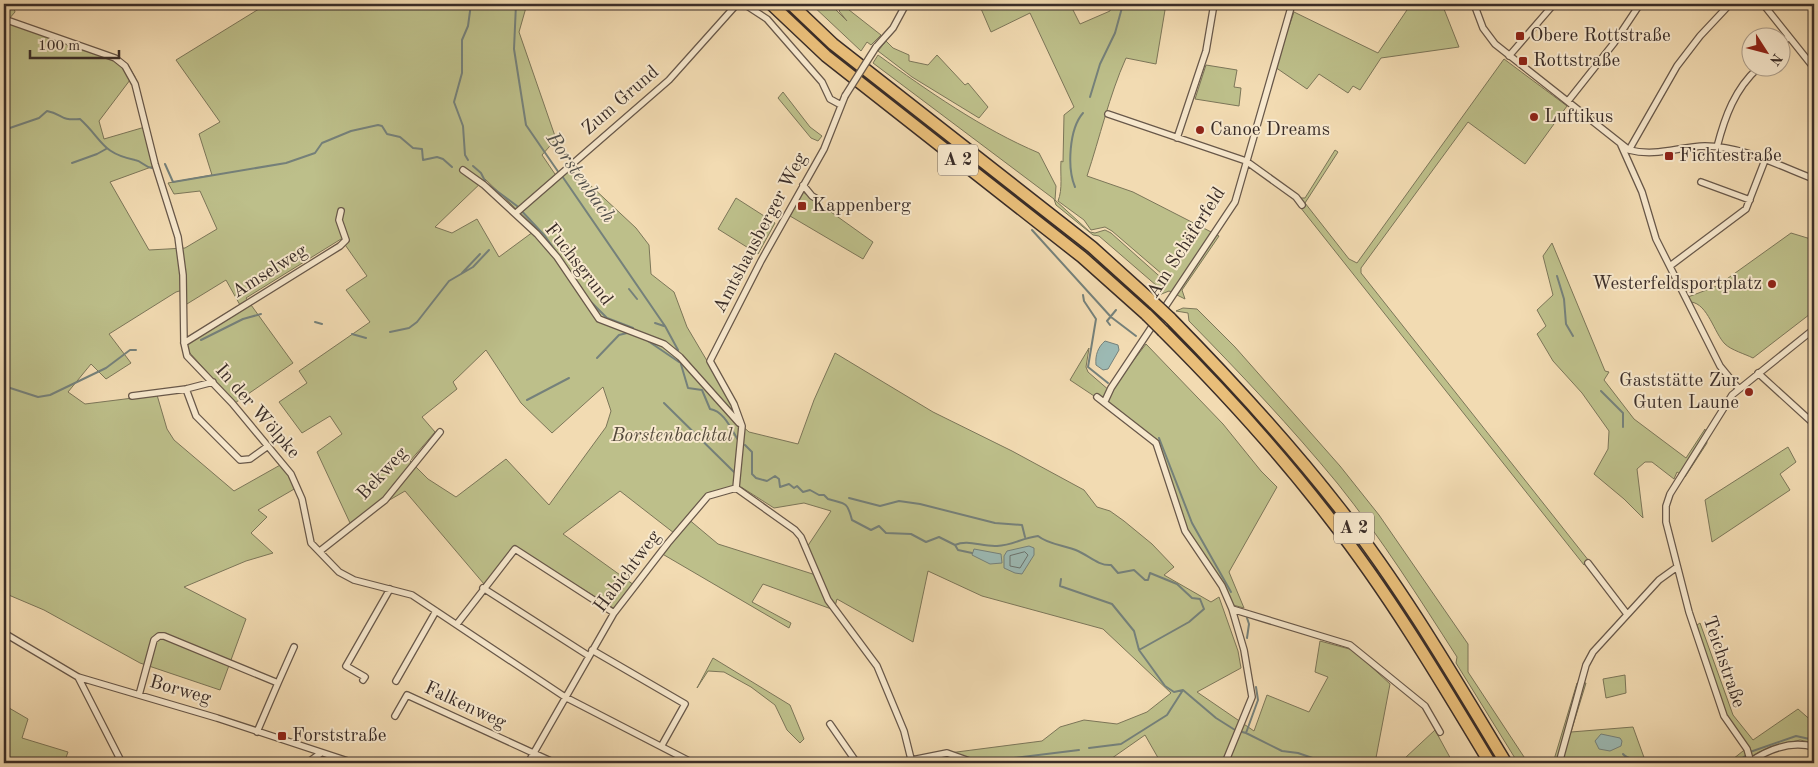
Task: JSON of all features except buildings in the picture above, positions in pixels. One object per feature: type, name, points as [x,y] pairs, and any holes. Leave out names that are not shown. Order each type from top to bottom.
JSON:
[{"type":"highway","name":"A 2","points":[[771,4],[826,56],[1082,257],[1163,331],[1235,404],[1332,520],[1400,616],[1490,763]]},
{"type":"highway","name":"A 2","points":[[791,4],[833,44],[1077,235],[1170,318],[1246,396],[1342,510],[1410,607],[1506,763]]},
{"type":"street","name":"Zum Grund","points":[[517,212],[669,80],[737,4]]},
{"type":"street","points":[[744,4],[767,19],[822,82],[830,99],[841,105]]},
{"type":"street","name":"Amtshausberger Weg","points":[[736,488],[742,426],[734,404],[710,360],[824,148],[845,96],[876,47],[893,28],[906,4]]},
{"type":"street","points":[[1177,138],[1206,51],[1214,4]]},
{"type":"street","name":"Am Schäferfeld","points":[[1105,401],[1111,388],[1236,202],[1247,167],[1246,161],[1292,4]]},
{"type":"street","points":[[1474,4],[1479,19],[1490,39],[1629,150],[1648,154],[1687,148],[1717,147],[1736,150],[1814,179]]},
{"type":"street","points":[[1509,56],[1554,4]]},
{"type":"street","points":[[1568,101],[1614,44],[1640,4]]},
{"type":"street","points":[[1629,150],[1677,66],[1700,36],[1730,4]]},
{"type":"street","points":[[1763,4],[1781,28]]},
{"type":"street","name":"In der Wölpke","points":[[4,19],[115,58],[125,66],[135,84],[155,164],[178,237],[183,275],[184,343],[187,356],[213,382],[284,464],[297,485],[311,543],[344,575],[354,580],[412,595],[565,697],[694,763]]},
{"type":"street","points":[[1790,40],[1814,68]]},
{"type":"street","points":[[1717,147],[1732,100],[1746,78]]},
{"type":"street","points":[[1108,114],[1246,161],[1296,197],[1302,205]]},
{"type":"street","points":[[1621,145],[1642,192],[1656,239],[1720,366],[1738,388]]},
{"type":"street","points":[[1670,266],[1737,216],[1750,200],[1765,160]]},
{"type":"street","name":"Fuchsgrund","points":[[463,170],[517,212],[557,256],[599,319],[664,344],[680,357],[742,426]]},
{"type":"street","points":[[1701,182],[1750,200]]},
{"type":"street","points":[[803,185],[812,196],[819,200]]},
{"type":"street","name":"Amselweg","points":[[184,343],[340,246],[346,240],[339,220],[341,211]]},
{"type":"street","name":"Teichstraße","points":[[1749,761],[1747,749],[1724,716],[1689,612],[1666,522],[1666,506],[1670,494],[1732,395],[1738,388],[1814,329]]},
{"type":"street","points":[[1758,373],[1814,424]]},
{"type":"street","points":[[132,396],[186,389],[213,382]]},
{"type":"street","points":[[186,389],[196,416],[240,460],[250,459],[268,446]]},
{"type":"street","points":[[1097,396],[1156,443],[1184,531],[1222,586],[1232,609],[1244,650],[1252,697],[1225,763]]},
{"type":"street","name":"Bekweg","points":[[320,551],[385,500],[440,432]]},
{"type":"street","points":[[736,488],[795,530],[801,537],[828,600],[877,666],[904,732],[912,761],[947,753],[975,763]]},
{"type":"street","name":"Habichtweg","points":[[565,697],[614,613],[668,543],[708,496],[736,488]]},
{"type":"street","points":[[457,624],[515,548],[614,613]]},
{"type":"street","points":[[1588,564],[1627,614]]},
{"type":"street","points":[[1558,763],[1586,665],[1593,652],[1659,580],[1677,567]]},
{"type":"street","points":[[483,588],[590,653],[685,704],[662,745]]},
{"type":"street","points":[[363,680],[365,677],[346,666],[390,589]]},
{"type":"street","points":[[1232,609],[1350,645],[1402,683],[1425,706],[1440,732]]},
{"type":"street","points":[[396,681],[436,611]]},
{"type":"street","name":"Borweg","points":[[4,633],[78,677],[354,763]]},
{"type":"street","points":[[139,695],[154,640],[159,636],[164,636],[278,683]]},
{"type":"street","points":[[257,732],[294,648]]},
{"type":"street","points":[[78,677],[122,763]]},
{"type":"street","name":"Falkenweg","points":[[395,716],[407,695],[532,755]]},
{"type":"street","points":[[528,763],[565,697]]},
{"type":"street","points":[[830,724],[857,763]]},
{"type":"street","points":[[1749,761],[1779,748],[1796,744],[1814,746]]},
{"type":"street","points":[[307,763],[321,753]]},
{"type":"street","points":[[532,755],[555,763]]},
{"type":"green space","name":"Borstenbachtal","points":[[4,4],[13,4],[15,12],[8,20],[117,56],[128,65],[135,77],[130,80],[99,121],[104,139],[145,127],[154,166],[110,182],[149,250],[185,248],[217,229],[200,191],[174,194],[168,183],[212,175],[199,134],[220,122],[176,60],[267,4],[527,4],[519,32],[556,139],[542,155],[557,177],[573,165],[590,185],[636,228],[649,245],[651,274],[674,292],[687,327],[732,403],[740,424],[749,432],[798,444],[814,400],[835,353],[933,412],[1012,451],[1084,490],[1097,507],[1110,511],[1124,521],[1152,544],[1174,567],[1164,575],[1211,602],[1219,597],[1238,651],[1241,668],[1197,692],[1254,731],[1267,695],[1309,712],[1328,677],[1315,672],[1320,641],[1353,650],[1390,684],[1375,763],[1161,763],[1145,735],[1105,763],[976,763],[949,753],[1042,741],[1060,727],[1084,720],[1117,724],[1147,712],[1171,693],[1103,629],[982,596],[928,571],[913,642],[837,599],[834,610],[763,584],[752,602],[791,623],[789,628],[659,552],[674,533],[620,491],[563,534],[634,585],[615,609],[515,547],[484,584],[405,491],[350,523],[317,452],[342,434],[330,416],[302,433],[279,402],[307,383],[299,371],[370,322],[346,290],[367,276],[341,239],[246,298],[293,363],[235,403],[181,343],[240,305],[226,280],[182,307],[183,290],[176,292],[109,334],[131,363],[106,379],[91,364],[68,392],[85,404],[157,395],[167,429],[174,440],[234,491],[282,464],[296,488],[258,510],[267,517],[251,533],[273,553],[246,561],[184,587],[246,619],[220,690],[140,663],[44,610],[4,593],[4,76],[7,74],[4,68],[4,23],[6,22]],"holes":[[[485,179],[537,229],[499,257],[477,219],[452,233],[435,227]],[[486,350],[521,403],[552,433],[603,387],[611,411],[606,427],[549,505],[506,459],[456,497],[428,479],[410,461],[435,432],[422,417],[457,389],[453,382]],[[738,485],[774,508],[804,503],[831,511],[807,547],[819,576],[718,544],[687,518],[707,493]]]},
{"type":"green space","points":[[811,4],[830,4],[847,21],[839,11],[844,6],[881,35],[871,45],[867,42],[861,51]]},
{"type":"green space","points":[[979,4],[1070,4],[1080,24],[1110,11],[1111,4],[1166,4],[1156,64],[1126,58],[1087,176],[1133,192],[1219,236],[1182,290],[1185,299],[1169,291],[1159,295],[1157,286],[1099,236],[1093,235],[1056,205],[1054,199],[873,63],[878,55],[936,96],[976,121],[1039,153],[1056,186],[1055,200],[1090,232],[1095,233],[1105,230],[1111,233],[1166,282],[1162,274],[1112,231],[1105,227],[1091,230],[1084,220],[1058,201],[1061,186],[1061,161],[1063,162],[1064,115],[1074,107],[1030,13],[991,32]]},
{"type":"green space","points":[[1411,4],[1442,4],[1459,47],[1381,58],[1360,90],[1353,86],[1348,93],[1319,74],[1307,89],[1275,67],[1294,12],[1378,53]]},
{"type":"green space","points":[[886,41],[893,48],[909,55],[909,61],[928,65],[937,55],[965,85],[968,83],[988,107],[979,118],[912,77],[878,51]]},
{"type":"green space","points":[[1504,59],[1567,106],[1525,164],[1468,122],[1361,268],[1361,273],[1589,561],[1584,565],[1300,207],[1301,198],[1305,198],[1335,150],[1338,152],[1305,203],[1349,259],[1357,263]]},
{"type":"green space","points":[[1206,65],[1237,70],[1234,87],[1241,88],[1239,106],[1195,99]]},
{"type":"green space","points":[[783,92],[810,127],[822,136],[818,141],[811,138],[778,98]]},
{"type":"green space","points":[[803,192],[873,242],[863,259],[790,216]]},
{"type":"green space","points":[[736,198],[775,223],[758,254],[718,229]]},
{"type":"green space","name":"Westerfeldsportplatz","points":[[1791,233],[1814,240],[1814,311],[1753,358],[1725,344],[1706,313],[1697,304],[1691,302],[1688,297],[1717,286]]},
{"type":"green space","points":[[1552,243],[1605,371],[1609,372],[1604,380],[1634,419],[1686,458],[1705,429],[1707,443],[1685,477],[1677,472],[1674,479],[1652,462],[1645,462],[1637,469],[1643,518],[1594,474],[1608,449],[1609,431],[1582,393],[1553,361],[1537,334],[1546,326],[1537,310],[1553,295],[1543,256]]},
{"type":"green space","points":[[1183,308],[1197,309],[1235,347],[1340,466],[1379,515],[1468,644],[1468,672],[1528,763],[1518,763],[1456,663],[1457,657],[1370,526],[1338,484],[1284,421],[1189,321],[1188,313],[1176,311]]},
{"type":"green space","points":[[1146,344],[1223,424],[1261,471],[1277,487],[1229,572],[1244,608],[1233,605],[1224,583],[1186,531],[1158,452],[1149,440],[1100,400],[1070,380],[1089,348],[1086,367],[1088,372],[1110,391]]},
{"type":"green space","points":[[1788,447],[1796,462],[1780,474],[1790,490],[1712,542],[1705,500]]},
{"type":"green space","points":[[1700,623],[1733,715],[1753,740],[1798,709],[1814,723],[1814,743],[1800,740],[1759,752],[1743,763],[1728,763],[1748,747],[1722,717],[1697,625]]},
{"type":"green space","points":[[713,658],[790,705],[804,739],[800,743],[787,730],[775,705],[751,687],[724,672],[708,671],[697,688]]},
{"type":"green space","points":[[1625,675],[1626,693],[1606,698],[1603,679]]},
{"type":"green space","points":[[1577,683],[1586,683],[1571,732],[1633,727],[1646,763],[1553,763]]},
{"type":"green space","points":[[4,705],[28,719],[22,738],[68,752],[64,763],[4,763]]},
{"type":"green space","points":[[1435,730],[1453,763],[1402,763],[1405,758]]},
{"type":"water","points":[[1105,341],[1118,345],[1119,350],[1108,369],[1103,370],[1096,365],[1096,358],[1099,349]]},
{"type":"water","points":[[1029,546],[1034,548],[1034,555],[1022,574],[1004,568],[1004,556],[1007,551]]},
{"type":"water","points":[[974,549],[1001,554],[1002,563],[990,564],[972,555]]},
{"type":"water","points":[[1601,734],[1620,738],[1622,741],[1621,746],[1610,751],[1599,749],[1595,741]]},
{"type":"waterway","name":"Borstenbach","points":[[468,160],[465,155],[463,126],[454,102],[462,73],[462,40],[468,26],[471,4]]},
{"type":"waterway","name":"Borstenbach","points":[[516,4],[514,49],[526,125],[559,173]]},
{"type":"waterway","points":[[1090,97],[1100,64],[1115,33],[1123,4]]},
{"type":"waterway","points":[[4,130],[39,118],[47,111],[65,118],[80,119],[103,145],[115,154],[152,168]]},
{"type":"waterway","points":[[1075,187],[1072,179],[1070,159],[1072,138],[1078,120],[1083,113]]},
{"type":"waterway","points":[[165,164],[173,182],[286,163],[315,153],[322,143],[351,131],[378,125],[382,126],[387,134],[400,137],[413,148],[422,149],[423,160],[437,157],[443,159],[452,167]]},
{"type":"waterway","points":[[72,163],[106,149]]},
{"type":"waterway","name":"Borstenbach","points":[[473,166],[481,173],[486,183],[517,206],[545,236],[582,289]]},
{"type":"waterway","name":"Borstenbach","points":[[562,176],[665,326],[678,350]]},
{"type":"waterway","points":[[1032,230],[1111,317],[1136,336]]},
{"type":"waterway","points":[[390,332],[409,328],[417,322],[449,281],[473,267],[489,250]]},
{"type":"waterway","points":[[462,273],[480,254]]},
{"type":"waterway","points":[[1557,276],[1564,299],[1566,324],[1573,336]]},
{"type":"waterway","points":[[629,289],[637,299]]},
{"type":"waterway","points":[[1083,295],[1084,301],[1096,319],[1088,367],[1108,383]]},
{"type":"waterway","name":"Borstenbach","points":[[589,300],[607,318],[633,328]]},
{"type":"waterway","points":[[1110,325],[1107,321],[1116,310]]},
{"type":"waterway","points":[[201,340],[243,319],[261,314]]},
{"type":"waterway","points":[[315,322],[322,324]]},
{"type":"waterway","name":"Borstenbach","points":[[655,323],[664,326]]},
{"type":"waterway","points":[[597,358],[619,335],[627,333]]},
{"type":"waterway","points":[[352,334],[366,338]]},
{"type":"waterway","name":"Borstenbach","points":[[648,341],[679,362]]},
{"type":"waterway","points":[[4,386],[38,397],[50,395],[106,368],[130,350],[136,350]]},
{"type":"waterway","name":"Borstenbach","points":[[680,361],[688,388],[702,390],[710,409],[715,410],[723,417],[738,440]]},
{"type":"waterway","points":[[527,400],[569,378]]},
{"type":"waterway","points":[[1601,391],[1623,413],[1623,427]]},
{"type":"waterway","points":[[664,403],[735,473]]},
{"type":"waterway","points":[[1159,438],[1192,523],[1231,592]]},
{"type":"waterway","name":"Borstenbach","points":[[745,445],[752,452],[752,474],[756,478],[767,481],[775,476],[779,479],[780,487],[789,484],[794,488],[797,486],[803,492],[810,490],[844,504],[852,520],[871,530],[879,526],[886,533],[911,534],[926,542],[939,537],[955,545],[970,543],[997,546],[1038,536],[1047,541],[1078,551],[1098,562],[1111,565],[1118,573],[1134,570],[1145,580],[1148,580],[1150,573],[1177,584],[1192,598],[1200,599],[1204,609],[1189,622],[1139,650],[1165,686],[1174,692],[1183,690],[1216,718],[1235,730],[1246,733],[1282,751],[1298,753],[1327,763]]},
{"type":"waterway","points":[[849,498],[880,506],[899,501],[920,504],[995,523],[1022,525],[1025,537]]},
{"type":"waterway","points":[[955,545],[958,550],[972,553]]},
{"type":"waterway","points":[[1061,579],[1060,586],[1112,604],[1134,631],[1139,650]]},
{"type":"waterway","points":[[1247,618],[1249,624],[1247,638]]},
{"type":"waterway","points":[[1246,733],[1258,700],[1256,687]]},
{"type":"waterway","points":[[1089,748],[1121,744],[1167,715],[1183,690]]},
{"type":"waterway","name":"Borstenbach","points":[[1750,752],[1796,736],[1814,740]]},
{"type":"waterway","points":[[980,762],[1079,750]]},
{"type":"waterway","points":[[1623,754],[1641,763]]},
{"type":"waterway","name":"Borstenbach","points":[[1734,763],[1747,755]]},
{"type":"place","name":"Obere Rottstraße","points":[[1520,36]]},
{"type":"place","name":"Rottstraße","points":[[1523,61]]},
{"type":"place","name":"Luftikus","points":[[1534,117]]},
{"type":"place","name":"Canoe Dreams","points":[[1200,130]]},
{"type":"place","name":"Fichtestraße","points":[[1669,156]]},
{"type":"place","name":"Kappenberg","points":[[802,206]]},
{"type":"place","name":"Westerfeldsportplatz","points":[[1772,284]]},
{"type":"place","name":"Gaststätte Zur Guten Laune","points":[[1749,392]]},
{"type":"place","name":"Forststraße","points":[[282,736]]}]
